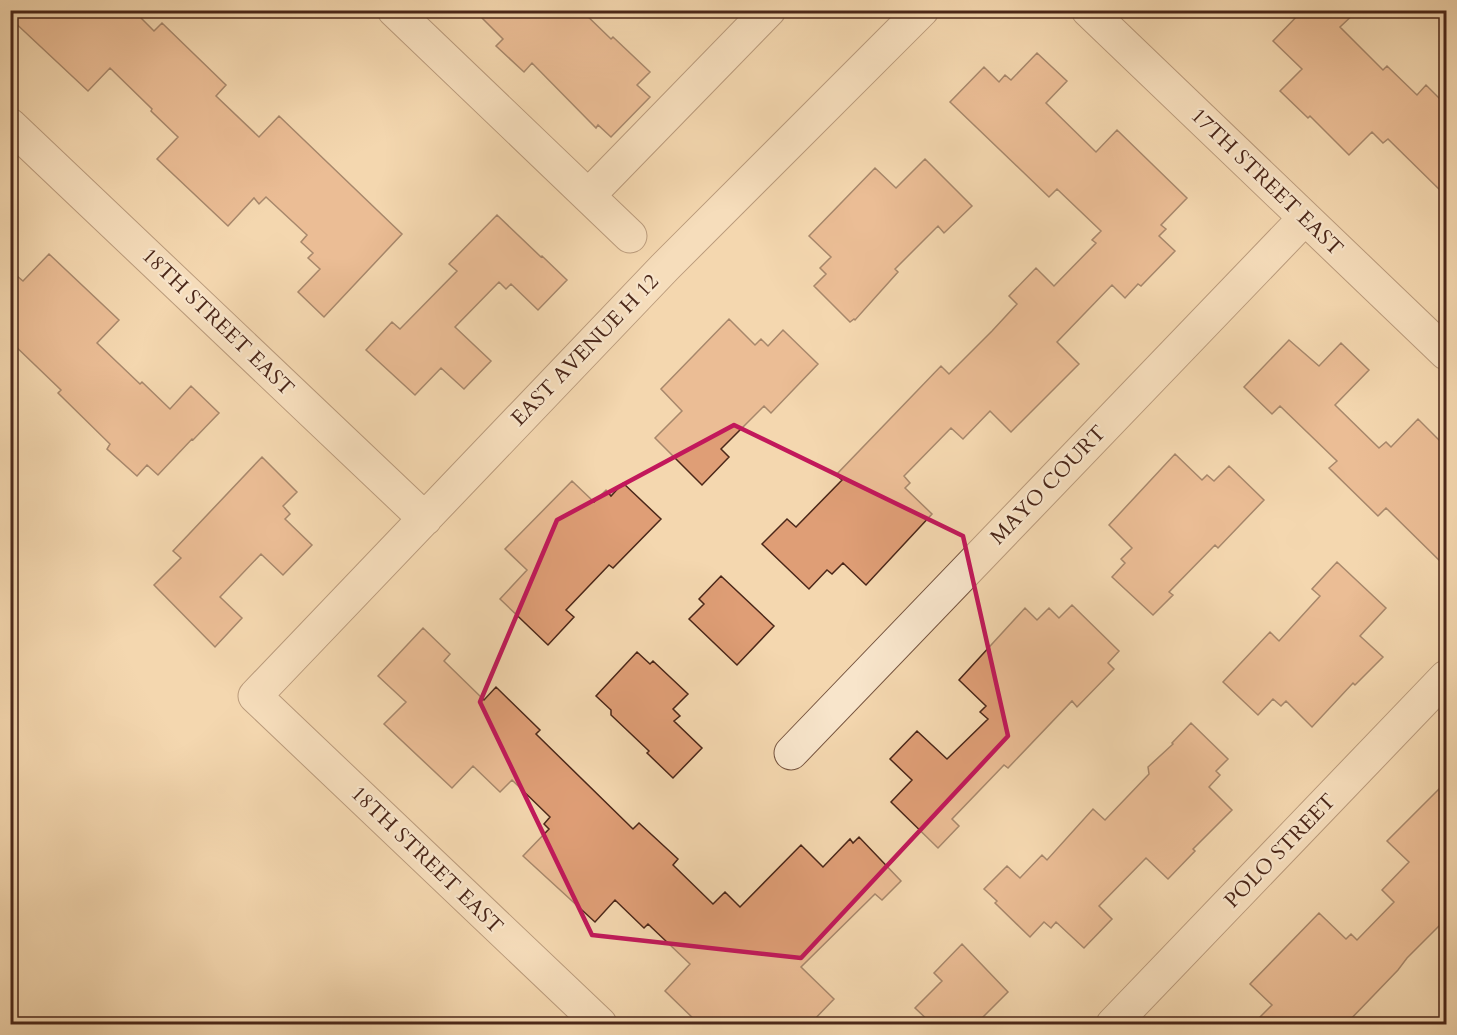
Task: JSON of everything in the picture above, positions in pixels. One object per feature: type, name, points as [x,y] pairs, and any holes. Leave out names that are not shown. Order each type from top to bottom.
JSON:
[{"type":"street","points":[[394,10],[630,236]]},
{"type":"street","points":[[588,196],[769,10]]},
{"type":"street","name":"EAST AVENUE H 12","points":[[255,696],[665,267],[922,10]]},
{"type":"street","name":"17TH STREET EAST","points":[[1088,10],[1446,353]]},
{"type":"street","name":"18TH STREET EAST","points":[[10,125],[425,519]]},
{"type":"street","name":"MAYO COURT","points":[[791,753],[1305,218]]},
{"type":"street","name":"POLO STREET","points":[[1113,1024],[1446,677]]},
{"type":"street","name":"18TH STREET EAST","points":[[255,696],[600,1024]]},
{"type":"highlighted area","points":[[734,425],[963,536],[1008,736],[801,958],[592,935],[480,702],[557,520]]},
{"type":"building","points":[[10,10],[133,10],[154,31],[162,23],[226,85],[216,96],[259,137],[279,116],[402,234],[324,317],[298,292],[320,269],[308,258],[313,253],[301,242],[307,235],[266,197],[259,204],[254,198],[228,226],[157,159],[178,137],[151,111],[152,109],[110,68],[88,91],[10,18]]},
{"type":"building","points":[[474,10],[581,10],[650,72],[637,85],[650,97],[611,137],[598,125],[596,128],[532,63],[524,72],[496,46],[503,39]]},
{"type":"building","points":[[1303,10],[1358,10],[1340,27],[1383,70],[1387,66],[1417,95],[1426,85],[1446,105],[1446,196],[1388,139],[1383,143],[1372,132],[1349,155],[1310,116],[1308,118],[1280,91],[1302,69],[1273,41]]},
{"type":"building","points":[[1037,53],[1067,81],[1046,103],[1096,152],[1117,130],[1187,198],[1161,225],[1166,229],[1159,236],[1175,251],[1141,286],[1138,284],[1125,298],[1112,285],[1057,342],[1079,364],[1011,432],[990,411],[963,439],[951,428],[904,476],[910,483],[905,488],[932,514],[866,585],[843,563],[832,574],[827,570],[809,589],[762,544],[787,519],[796,527],[842,480],[836,475],[941,366],[949,374],[992,331],[1017,304],[1009,296],[1036,268],[1054,286],[1096,243],[1092,240],[1101,231],[1057,189],[1049,197],[950,102],[984,67],[999,82],[1005,75],[1011,80]]},
{"type":"building","points":[[925,159],[972,206],[944,233],[938,226],[895,269],[898,272],[855,320],[850,322],[814,286],[826,274],[820,268],[831,257],[809,236],[875,168],[896,188]]},
{"type":"building","points":[[497,215],[567,280],[538,310],[511,284],[506,289],[499,282],[455,327],[491,361],[464,389],[441,368],[415,395],[366,350],[392,322],[400,329],[457,271],[449,264]]},
{"type":"building","points":[[49,254],[119,320],[97,343],[140,384],[142,382],[170,409],[191,386],[219,413],[158,475],[147,465],[137,476],[107,449],[110,444],[58,393],[61,390],[10,341],[10,270],[23,281]]},
{"type":"building","points":[[729,319],[755,345],[761,339],[768,346],[783,330],[818,364],[771,413],[764,406],[721,449],[729,457],[702,485],[655,438],[682,411],[661,389]]},
{"type":"building","points":[[1289,340],[1319,366],[1341,343],[1369,370],[1335,405],[1379,448],[1386,442],[1391,447],[1418,419],[1446,447],[1446,567],[1386,508],[1378,516],[1329,468],[1337,461],[1280,406],[1272,414],[1244,387]]},
{"type":"building","points":[[1175,454],[1202,480],[1207,475],[1214,481],[1229,466],[1264,500],[1218,548],[1215,545],[1169,592],[1173,595],[1153,615],[1112,577],[1125,563],[1121,559],[1132,548],[1109,525]]},
{"type":"building","points":[[262,457],[297,492],[283,506],[290,514],[285,519],[312,545],[283,575],[261,554],[220,597],[242,618],[215,647],[154,585],[181,558],[173,551]]},
{"type":"building","points":[[572,481],[594,502],[606,490],[611,496],[623,483],[661,519],[613,568],[609,565],[566,610],[574,617],[548,645],[500,599],[527,570],[505,549]]},
{"type":"building","points":[[1337,562],[1386,608],[1360,636],[1383,657],[1355,685],[1353,683],[1312,727],[1286,701],[1281,706],[1273,699],[1258,715],[1223,682],[1270,632],[1279,641],[1320,596],[1312,589]]},
{"type":"building","points":[[721,576],[774,626],[737,665],[689,619],[704,604],[699,599]]},
{"type":"building","points":[[1072,605],[1119,651],[1108,663],[1114,669],[1077,707],[1072,701],[1008,768],[1004,765],[952,819],[959,826],[938,848],[891,802],[912,780],[890,759],[917,731],[947,759],[988,719],[980,712],[986,706],[959,680],[1025,608],[1037,620],[1049,608],[1059,618]]},
{"type":"building","points":[[423,628],[450,654],[444,661],[484,700],[496,687],[540,730],[536,734],[633,829],[639,823],[678,859],[673,865],[713,904],[725,892],[740,907],[801,845],[823,867],[850,839],[853,843],[859,837],[901,881],[882,900],[875,894],[801,967],[834,999],[810,1024],[699,1024],[665,991],[690,964],[648,924],[644,928],[615,900],[595,922],[523,856],[549,829],[544,824],[550,817],[512,780],[500,792],[473,766],[452,788],[384,724],[406,702],[378,676]]},
{"type":"building","points":[[637,652],[650,664],[653,661],[688,694],[673,709],[680,716],[674,721],[702,748],[673,778],[647,753],[649,751],[611,715],[611,710],[596,696]]},
{"type":"building","points":[[1191,723],[1228,759],[1216,771],[1220,775],[1209,787],[1232,810],[1193,849],[1195,851],[1168,879],[1146,858],[1099,906],[1112,919],[1084,948],[1056,922],[1051,928],[1044,922],[1030,937],[984,889],[1007,866],[1020,878],[1042,855],[1047,860],[1093,809],[1105,820],[1149,774],[1148,767],[1173,744]]},
{"type":"building","points":[[1446,782],[1446,919],[1346,1024],[1253,1024],[1272,1005],[1250,984],[1319,913],[1346,939],[1351,934],[1357,940],[1394,902],[1382,890],[1409,862],[1387,841]]},
{"type":"building","points":[[962,944],[1008,992],[976,1024],[932,1024],[915,1008],[942,981],[934,973]]}]
